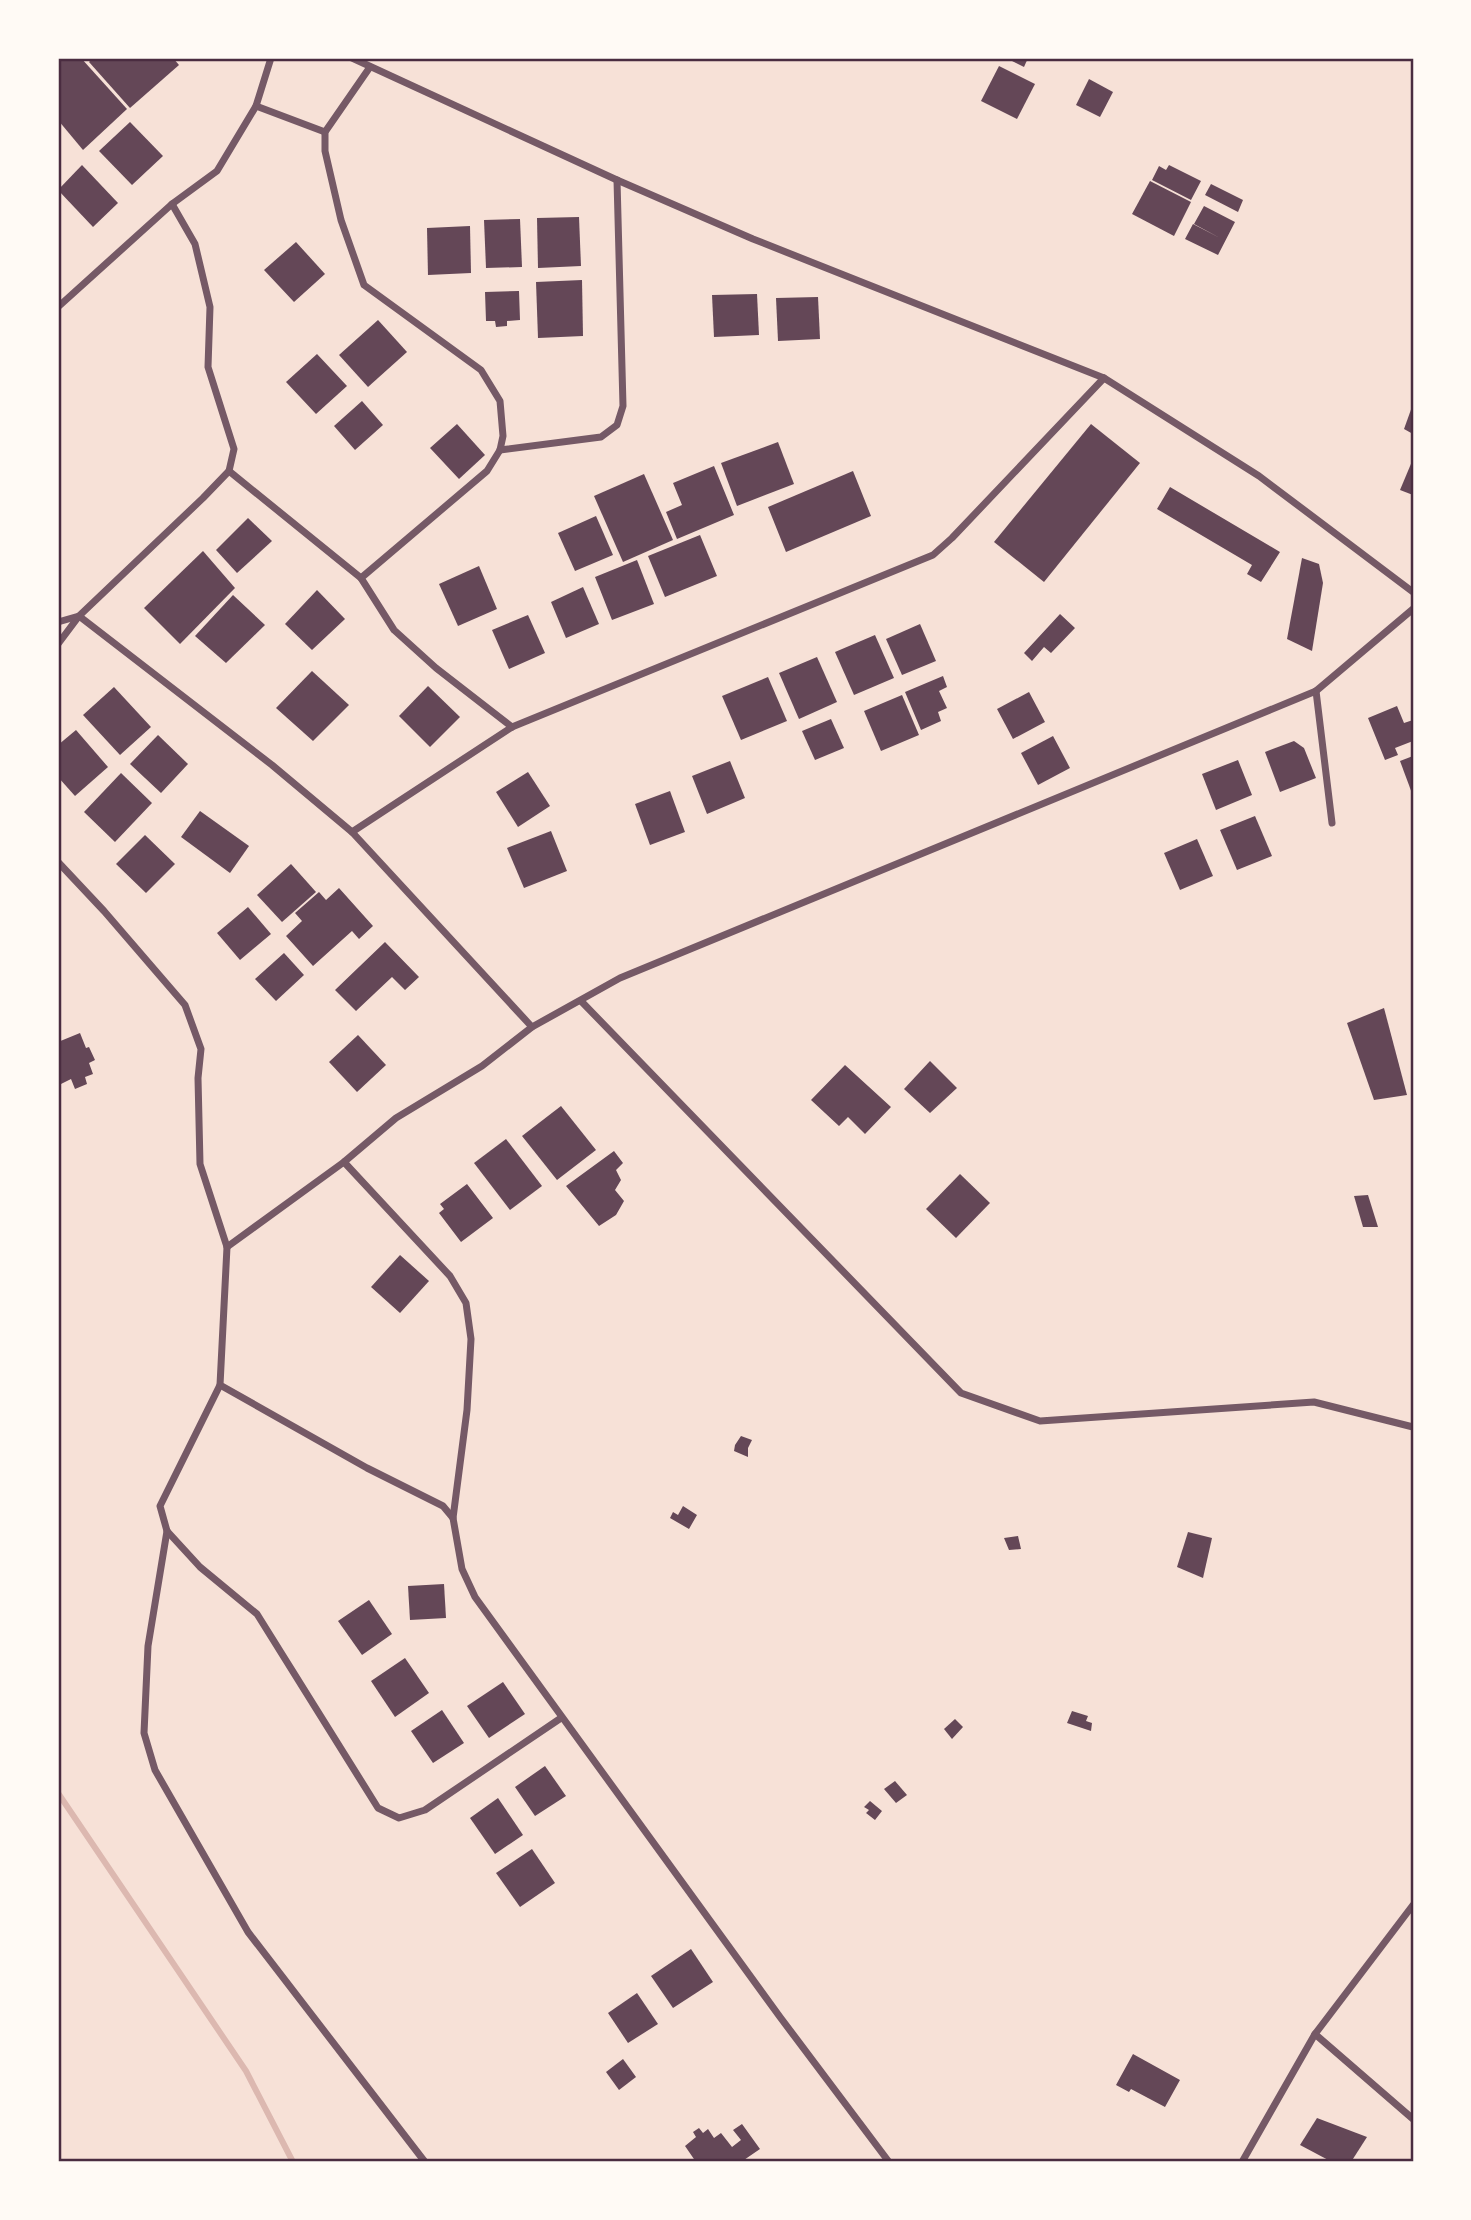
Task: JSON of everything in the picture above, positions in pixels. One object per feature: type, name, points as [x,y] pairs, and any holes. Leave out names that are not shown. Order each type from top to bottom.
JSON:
[{"type":"street","points":[[58,307],[172,204],[217,172],[256,106],[271,58]]},
{"type":"street","points":[[352,58],[617,180],[753,239],[1104,378],[1259,476],[1413,592]]},
{"type":"street","points":[[362,578],[487,471],[500,450],[503,436],[499,401],[481,370],[364,285],[341,220],[325,151],[326,132],[370,67]]},
{"type":"street","points":[[256,106],[326,132]]},
{"type":"street","points":[[500,450],[601,437],[617,425],[623,405],[617,180]]},
{"type":"street","points":[[58,644],[79,616],[229,471],[234,449],[208,367],[210,307],[195,244],[172,204]]},
{"type":"street","points":[[352,832],[512,727],[933,555],[1104,378]]},
{"type":"street","points":[[229,471],[362,578],[394,630],[436,668],[512,727]]},
{"type":"street","points":[[227,1247],[344,1162],[396,1118],[482,1066],[532,1027],[620,978],[1316,691],[1413,609]]},
{"type":"street","points":[[58,622],[79,616]]},
{"type":"street","points":[[79,616],[272,765],[352,832],[532,1027]]},
{"type":"street","points":[[1316,691],[1332,823]]},
{"type":"street","points":[[58,862],[185,1005],[201,1049],[198,1078],[200,1164],[227,1247],[220,1385],[160,1506],[167,1531],[148,1646],[144,1733],[155,1770],[248,1932],[425,2162]]},
{"type":"street","points":[[581,1001],[961,1393],[1040,1421],[1314,1402],[1413,1427]]},
{"type":"street","points":[[344,1162],[450,1276],[466,1303],[471,1339],[470,1362],[467,1410],[453,1518],[462,1569],[475,1597],[561,1718],[889,2162]]},
{"type":"street","points":[[220,1385],[367,1468],[443,1506],[453,1518]]},
{"type":"street","points":[[167,1531],[200,1567],[257,1614],[378,1808],[399,1818],[425,1810],[561,1718]]},
{"type":"street","points":[[1242,2162],[1315,2034],[1413,1905]]},
{"type":"street","points":[[1315,2034],[1413,2119]]},
{"type":"building","points":[[58,58],[81,58],[127,109],[83,150],[58,120]]},
{"type":"building","points":[[93,58],[173,58],[179,65],[130,108],[89,62]]},
{"type":"building","points":[[1006,58],[1028,58],[1024,67]]},
{"type":"building","points":[[999,66],[1035,84],[1017,119],[981,101]]},
{"type":"building","points":[[1089,79],[1113,92],[1100,117],[1076,105]]},
{"type":"building","points":[[130,122],[163,156],[132,185],[99,151]]},
{"type":"building","points":[[82,165],[118,203],[93,227],[58,190]]},
{"type":"building","points":[[1169,165],[1201,181],[1191,200],[1152,180],[1159,166],[1166,170]]},
{"type":"building","points":[[1150,181],[1191,202],[1174,236],[1132,214]]},
{"type":"building","points":[[1211,184],[1243,200],[1238,212],[1205,195]]},
{"type":"building","points":[[1204,206],[1235,222],[1218,255],[1185,239],[1193,224],[1220,238],[1194,224]]},
{"type":"building","points":[[579,217],[581,266],[538,268],[537,218]]},
{"type":"building","points":[[520,219],[522,267],[486,268],[484,220]]},
{"type":"building","points":[[470,226],[471,273],[428,275],[427,228]]},
{"type":"building","points":[[296,242],[325,274],[294,302],[264,270]]},
{"type":"building","points":[[582,280],[583,336],[538,338],[536,282]]},
{"type":"building","points":[[519,291],[520,320],[507,321],[507,326],[496,327],[495,321],[486,321],[485,292]]},
{"type":"building","points":[[757,294],[759,335],[714,337],[712,295]]},
{"type":"building","points":[[818,297],[820,339],[778,341],[776,298]]},
{"type":"building","points":[[378,320],[407,352],[368,387],[339,355]]},
{"type":"building","points":[[317,354],[347,386],[316,414],[286,382]]},
{"type":"building","points":[[362,401],[383,425],[355,450],[334,426]]},
{"type":"building","points":[[1413,404],[1413,434],[1404,429]]},
{"type":"building","points":[[457,424],[485,455],[459,479],[430,448]]},
{"type":"building","points":[[1091,424],[1140,463],[1044,582],[994,542]]},
{"type":"building","points":[[778,442],[794,484],[737,506],[721,463]]},
{"type":"building","points":[[1413,459],[1413,495],[1400,490]]},
{"type":"building","points":[[714,466],[734,515],[677,539],[666,512],[682,505],[673,483]]},
{"type":"building","points":[[853,471],[871,516],[786,552],[768,507]]},
{"type":"building","points":[[644,474],[673,540],[623,562],[594,496]]},
{"type":"building","points":[[1170,487],[1280,552],[1261,582],[1247,574],[1252,565],[1157,509]]},
{"type":"building","points":[[596,516],[613,555],[575,571],[558,533]]},
{"type":"building","points":[[248,518],[272,541],[237,573],[216,550]]},
{"type":"building","points":[[700,535],[717,576],[665,597],[648,556]]},
{"type":"building","points":[[203,551],[235,588],[180,644],[144,608]]},
{"type":"building","points":[[1302,558],[1319,564],[1323,583],[1312,651],[1287,639]]},
{"type":"building","points":[[637,560],[654,604],[612,620],[595,577]]},
{"type":"building","points":[[479,566],[497,609],[458,626],[439,584]]},
{"type":"building","points":[[583,587],[599,624],[566,638],[551,602]]},
{"type":"building","points":[[317,590],[345,619],[312,650],[285,624]]},
{"type":"building","points":[[233,595],[265,625],[226,663],[195,636]]},
{"type":"building","points":[[1060,614],[1075,628],[1051,653],[1044,647],[1032,661],[1024,653]]},
{"type":"building","points":[[528,615],[545,653],[509,669],[492,630]]},
{"type":"building","points":[[920,624],[936,661],[902,675],[886,639]]},
{"type":"building","points":[[875,635],[894,678],[854,695],[835,652]]},
{"type":"building","points":[[817,657],[837,702],[799,719],[779,673]]},
{"type":"building","points":[[312,671],[349,705],[313,741],[276,708]]},
{"type":"building","points":[[943,676],[947,687],[939,691],[947,708],[938,712],[941,721],[921,730],[905,692]]},
{"type":"building","points":[[768,677],[787,721],[741,740],[722,696]]},
{"type":"building","points":[[428,686],[460,717],[430,747],[399,716]]},
{"type":"building","points":[[114,687],[151,727],[120,755],[83,715]]},
{"type":"building","points":[[1029,692],[1045,722],[1013,739],[997,709]]},
{"type":"building","points":[[902,695],[919,735],[881,751],[864,711]]},
{"type":"building","points":[[1397,706],[1404,723],[1413,720],[1413,741],[1395,748],[1398,755],[1385,760],[1368,718]]},
{"type":"building","points":[[831,719],[844,748],[815,760],[802,731]]},
{"type":"building","points":[[76,730],[108,767],[75,796],[58,777],[58,745]]},
{"type":"building","points":[[158,735],[188,764],[161,793],[130,764]]},
{"type":"building","points":[[1053,736],[1070,768],[1038,785],[1021,753]]},
{"type":"building","points":[[1294,741],[1304,748],[1316,778],[1280,792],[1265,752]]},
{"type":"building","points":[[1413,756],[1413,796],[1400,761]]},
{"type":"building","points":[[1238,760],[1252,795],[1216,810],[1202,774]]},
{"type":"building","points":[[730,761],[745,798],[707,814],[692,776]]},
{"type":"building","points":[[528,772],[550,806],[518,827],[496,792]]},
{"type":"building","points":[[121,773],[152,803],[115,842],[84,812]]},
{"type":"building","points":[[670,791],[685,832],[650,845],[635,804]]},
{"type":"building","points":[[200,811],[249,846],[230,873],[181,837]]},
{"type":"building","points":[[1255,816],[1272,856],[1237,870],[1220,830]]},
{"type":"building","points":[[551,831],[567,871],[524,888],[507,848]]},
{"type":"building","points":[[145,835],[175,864],[146,893],[116,864]]},
{"type":"building","points":[[1197,839],[1213,876],[1180,890],[1164,853]]},
{"type":"building","points":[[291,864],[316,892],[282,922],[257,895]]},
{"type":"building","points":[[339,888],[373,926],[359,939],[352,931],[313,966],[286,936],[302,921],[295,913],[319,892],[326,900]]},
{"type":"building","points":[[248,907],[271,934],[240,960],[217,933]]},
{"type":"building","points":[[385,942],[419,977],[405,990],[392,977],[356,1011],[335,990]]},
{"type":"building","points":[[284,953],[304,975],[276,1001],[255,979]]},
{"type":"building","points":[[1384,1008],[1407,1095],[1374,1100],[1347,1023]]},
{"type":"building","points":[[80,1033],[95,1060],[89,1063],[93,1074],[85,1077],[87,1084],[75,1089],[71,1079],[59,1085],[58,1042]]},
{"type":"building","points":[[358,1035],[386,1065],[357,1092],[329,1062]]},
{"type":"building","points":[[930,1061],[957,1088],[930,1113],[904,1089]]},
{"type":"building","points":[[845,1065],[891,1107],[865,1134],[848,1117],[839,1126],[811,1100]]},
{"type":"building","points":[[561,1106],[596,1150],[557,1180],[522,1136]]},
{"type":"building","points":[[506,1139],[542,1186],[510,1210],[474,1163]]},
{"type":"building","points":[[614,1151],[623,1163],[616,1170],[621,1180],[615,1190],[624,1201],[616,1215],[599,1226],[566,1186]]},
{"type":"building","points":[[960,1174],[990,1203],[956,1238],[926,1209]]},
{"type":"building","points":[[467,1184],[493,1218],[461,1242],[439,1213],[444,1209],[440,1204]]},
{"type":"building","points":[[1368,1195],[1378,1227],[1363,1227],[1354,1196]]},
{"type":"building","points":[[400,1255],[429,1281],[400,1313],[371,1287]]},
{"type":"building","points":[[741,1436],[752,1440],[748,1457],[734,1451]]},
{"type":"building","points":[[683,1506],[697,1515],[689,1529],[670,1518],[673,1512],[678,1515]]},
{"type":"building","points":[[1188,1532],[1212,1538],[1203,1578],[1177,1567]]},
{"type":"building","points":[[1018,1536],[1021,1549],[1009,1550],[1004,1538]]},
{"type":"building","points":[[444,1584],[446,1618],[410,1620],[408,1586]]},
{"type":"building","points":[[369,1600],[392,1634],[362,1655],[338,1621]]},
{"type":"building","points":[[405,1658],[429,1693],[395,1717],[371,1681]]},
{"type":"building","points":[[503,1682],[525,1714],[489,1738],[467,1706]]},
{"type":"building","points":[[442,1710],[464,1743],[433,1763],[411,1731]]},
{"type":"building","points":[[1072,1711],[1088,1716],[1086,1721],[1092,1723],[1091,1731],[1067,1723]]},
{"type":"building","points":[[955,1719],[963,1727],[952,1739],[944,1729]]},
{"type":"building","points":[[545,1766],[566,1796],[535,1816],[515,1787]]},
{"type":"building","points":[[895,1781],[907,1795],[896,1803],[884,1789]]},
{"type":"building","points":[[498,1798],[523,1835],[495,1854],[470,1818]]},
{"type":"building","points":[[870,1801],[882,1811],[875,1820],[866,1813],[869,1810],[864,1807]]},
{"type":"building","points":[[532,1849],[555,1883],[520,1907],[496,1873]]},
{"type":"building","points":[[691,1949],[713,1982],[673,2008],[651,1976]]},
{"type":"building","points":[[637,1993],[658,2024],[628,2043],[608,2013]]},
{"type":"building","points":[[1133,2054],[1180,2080],[1165,2107],[1131,2089],[1129,2092],[1116,2085]]},
{"type":"building","points":[[623,2059],[636,2077],[619,2090],[606,2072]]},
{"type":"building","points":[[1317,2118],[1367,2137],[1351,2162],[1332,2162],[1300,2145]]},
{"type":"building","points":[[742,2124],[760,2149],[741,2162],[696,2162],[685,2146],[696,2137],[693,2132],[699,2128],[703,2133],[708,2129],[714,2138],[721,2133],[732,2147],[741,2140],[733,2130]]},
{"type":"waterway","points":[[58,1793],[246,2071],[293,2162]]}]
